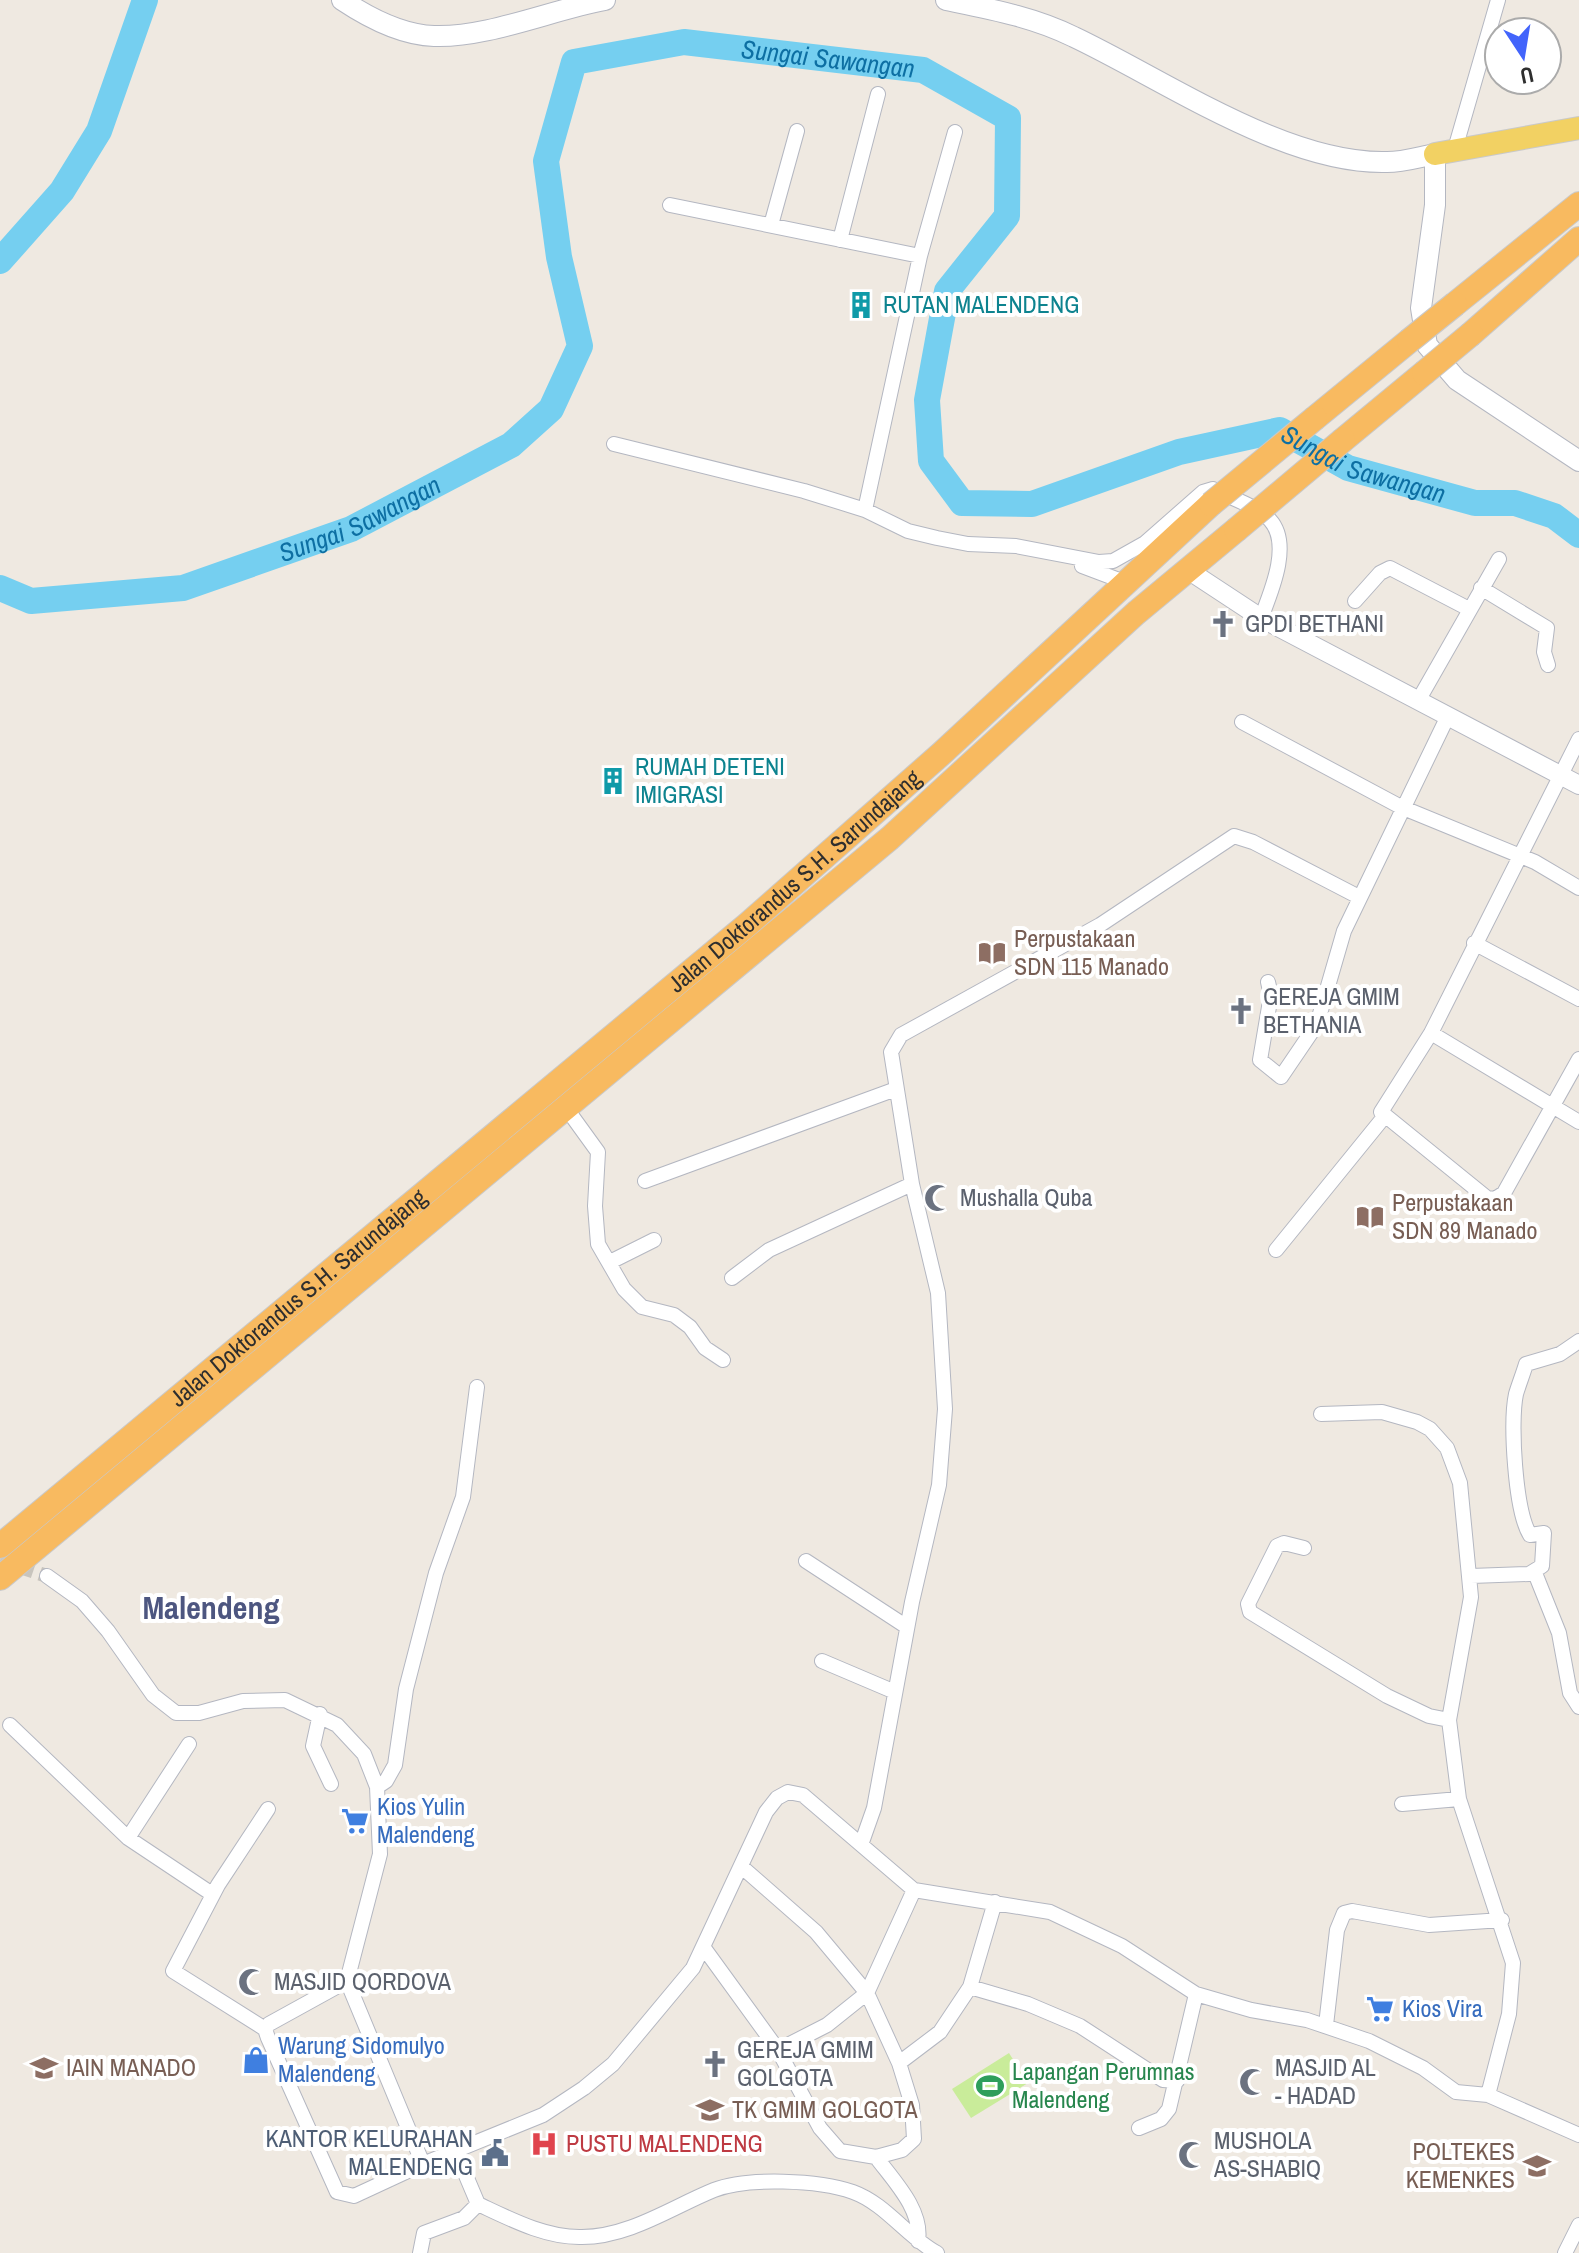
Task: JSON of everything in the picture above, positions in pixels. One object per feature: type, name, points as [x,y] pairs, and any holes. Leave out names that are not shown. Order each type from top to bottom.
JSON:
[{"type":"highway","name":"Jalan Doktorandus S.H. Sarundajang","points":[[0,1578],[194,1420],[564,1105],[624,1041],[747,925],[941,754],[1211,504],[1579,204]]},
{"type":"highway","name":"Jalan Doktorandus S.H. Sarundajang","points":[[0,1546],[624,1041],[890,838],[1136,613],[1471,334],[1579,239]]},
{"type":"main road","points":[[342,0],[370,18],[433,37],[470,32],[605,0]]},
{"type":"main road","points":[[946,0],[1020,16],[1072,36],[1222,115],[1344,159],[1387,162],[1579,128]]},
{"type":"main road","points":[[1445,152],[1421,308],[1427,345],[1434,357],[1457,380],[1579,461]]},
{"type":"main road","points":[[1387,162],[1415,171],[1428,185],[1435,205]]},
{"type":"street","points":[[1445,152],[1498,0]]},
{"type":"street","points":[[840,240],[878,94]]},
{"type":"street","points":[[771,225],[797,131]]},
{"type":"street","points":[[865,510],[920,256],[955,132]]},
{"type":"street","points":[[670,205],[920,256]]},
{"type":"street","points":[[614,444],[865,510],[908,531],[937,538],[1113,561],[1145,543],[1203,492],[1213,489],[1267,517],[1277,534],[1279,551],[1261,618]]},
{"type":"street","points":[[1047,552],[1127,583]]},
{"type":"street","points":[[1418,701],[1499,559]]},
{"type":"street","points":[[1355,601],[1380,573],[1390,568],[1469,609]]},
{"type":"street","points":[[1188,570],[1261,618],[1579,785]]},
{"type":"street","points":[[1481,588],[1547,628],[1544,652],[1548,665]]},
{"type":"street","points":[[1268,982],[1271,995],[1260,1060],[1281,1077],[1317,1024],[1340,942],[1359,897],[1447,718]]},
{"type":"street","points":[[1242,722],[1401,807],[1535,862],[1579,888]]},
{"type":"street","points":[[1579,739],[1431,1033],[1381,1111],[1384,1117],[1454,1175],[1487,1198],[1495,1199],[1504,1193],[1579,1059]]},
{"type":"street","points":[[862,1842],[874,1808],[907,1627],[939,1485],[945,1409],[938,1293],[912,1184],[891,1052],[901,1035],[1100,925],[1231,838],[1241,836],[1359,897]]},
{"type":"street","points":[[1474,943],[1579,999]]},
{"type":"street","points":[[1431,1033],[1579,1122]]},
{"type":"street","points":[[645,1181],[896,1089]]},
{"type":"street","points":[[564,1105],[598,1152],[595,1229],[598,1244],[634,1301],[654,1313],[674,1315],[694,1330],[705,1348],[723,1360]]},
{"type":"street","points":[[1276,1250],[1384,1117]]},
{"type":"street","points":[[732,1278],[769,1250],[912,1184]]},
{"type":"street","points":[[610,1262],[654,1240]]},
{"type":"street","points":[[1471,1576],[1535,1573],[1543,1563],[1544,1533],[1530,1535],[1522,1523],[1515,1483],[1515,1396],[1526,1364],[1560,1354],[1579,1341]]},
{"type":"street","points":[[377,1787],[386,1781],[395,1765],[406,1689],[436,1573],[463,1497],[477,1387]]},
{"type":"street","points":[[1321,1414],[1382,1412],[1417,1422],[1440,1438],[1451,1456],[1460,1483],[1471,1576],[1470,1617],[1454,1682],[1449,1720],[1459,1799],[1502,1920],[1514,1976],[1509,2014],[1488,2095]]},
{"type":"street","points":[[1304,1548],[1284,1543],[1277,1546],[1248,1604],[1250,1612],[1387,1696],[1429,1716],[1449,1720]]},
{"type":"street","points":[[806,1561],[907,1627]]},
{"type":"street","points":[[1535,1573],[1559,1633],[1570,1693],[1579,1707]]},
{"type":"street","points":[[47,1576],[82,1601],[108,1631],[153,1695],[176,1713],[199,1713],[263,1699],[285,1700],[320,1714],[359,1746],[377,1787],[380,1854],[347,1981],[423,2164]]},
{"type":"street","points":[[822,1661],[895,1692]]},
{"type":"street","points":[[320,1714],[313,1746],[331,1784]]},
{"type":"street","points":[[10,1725],[128,1838],[212,1894]]},
{"type":"street","points":[[128,1838],[189,1744]]},
{"type":"street","points":[[268,1809],[248,1834],[212,1894],[173,1971],[259,2026],[337,2192],[346,2197],[543,2115],[613,2064],[693,1968],[743,1868],[766,1812],[782,1794],[788,1792],[803,1795],[862,1842],[914,1890],[1050,1912],[1095,1932],[1196,1994],[1251,2010],[1326,2025],[1400,2055],[1456,2092],[1488,2095],[1579,2135]]},
{"type":"street","points":[[1402,1804],[1459,1799]]},
{"type":"street","points":[[704,1948],[778,2050],[820,2128],[834,2145],[854,2156],[876,2157],[909,2145],[915,2133],[912,2105],[899,2063],[867,1993],[816,1932],[743,1868]]},
{"type":"street","points":[[778,2050],[827,2025],[857,2005],[867,1993],[914,1890]]},
{"type":"street","points":[[899,2063],[940,2032],[970,1987],[995,1902]]},
{"type":"street","points":[[1326,2025],[1337,1930],[1344,1913],[1352,1911],[1429,1925],[1502,1920]]},
{"type":"street","points":[[259,2026],[347,1981]]},
{"type":"street","points":[[970,1987],[1080,2026],[1163,2080],[1177,2081]]},
{"type":"street","points":[[1139,2128],[1166,2114],[1177,2081],[1196,1994]]},
{"type":"street","points":[[456,2152],[478,2204],[536,2229],[584,2237],[617,2232],[717,2189],[755,2182],[828,2187],[866,2198],[937,2253]]},
{"type":"street","points":[[876,2157],[911,2205],[920,2229],[918,2241]]},
{"type":"street","points":[[420,2253],[422,2236],[431,2229],[464,2218],[478,2204]]},
{"type":"street","points":[[1565,2253],[1579,2225]]},
{"type":"green space","name":"Lapangan Perumnas Malendeng","points":[[1009,2053],[1028,2083],[971,2118],[952,2089]]},
{"type":"waterway","name":"Sungai Sawangan","points":[[0,261],[62,191],[99,131],[145,0]]},
{"type":"waterway","name":"Sungai Sawangan","points":[[0,588],[31,601],[183,588],[351,529],[511,445],[551,409],[580,346],[559,257],[546,161],[574,62],[684,42],[923,70],[1008,118],[1007,216],[947,291],[927,400],[931,461],[962,503],[1032,504],[1179,452],[1280,430],[1348,468],[1475,503],[1515,503],[1554,516],[1579,535]]},
{"type":"tunnel","points":[[0,1560],[47,1576]]},
{"type":"place","name":"RUTAN MALENDENG","points":[[861,305]]},
{"type":"place","name":"GPDI BETHANI","points":[[1223,624]]},
{"type":"place","name":"RUMAH DETENI IMIGRASI","points":[[613,781]]},
{"type":"place","name":"Perpustakaan SDN 115 Manado","points":[[992,953]]},
{"type":"place","name":"GEREJA GMIM BETHANIA","points":[[1241,1011]]},
{"type":"place","name":"Mushalla Quba","points":[[938,1198]]},
{"type":"place","name":"Perpustakaan SDN 89 Manado","points":[[1370,1217]]},
{"type":"place","name":"Kios Yulin Malendeng","points":[[355,1821]]},
{"type":"place","name":"MASJID QORDOVA","points":[[252,1982]]},
{"type":"place","name":"Kios Vira","points":[[1380,2009]]},
{"type":"place","name":"Warung Sidomulyo Malendeng","points":[[256,2060]]},
{"type":"place","name":"GEREJA GMIM GOLGOTA","points":[[715,2064]]},
{"type":"place","name":"IAIN MANADO","points":[[44,2068]]},
{"type":"place","name":"MASJID AL - HADAD","points":[[1253,2082]]},
{"type":"place","name":"Lapangan Perumnas Malendeng","points":[[990,2086]]},
{"type":"place","name":"TK GMIM GOLGOTA","points":[[710,2110]]},
{"type":"place","name":"PUSTU MALENDENG","points":[[544,2144]]},
{"type":"place","name":"KANTOR KELURAHAN MALENDENG","points":[[495,2153]]},
{"type":"place","name":"MUSHOLA AS-SHABIQ","points":[[1192,2155]]},
{"type":"place","name":"POLTEKES KEMENKES","points":[[1537,2166]]},
{"type":"district","name":"Malendeng","points":[[211,1608]]}]
